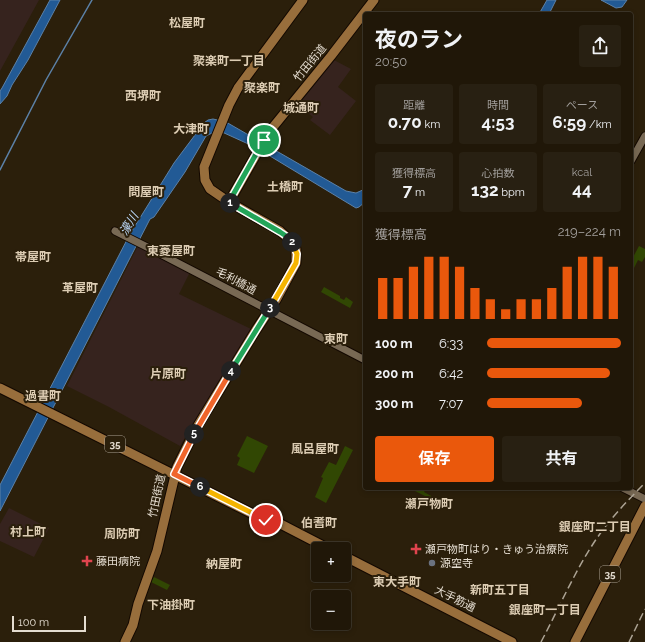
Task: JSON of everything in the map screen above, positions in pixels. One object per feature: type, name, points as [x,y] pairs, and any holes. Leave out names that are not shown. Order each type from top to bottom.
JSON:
[{"type":"main road","name":"竹田街道","points":[[125,642],[133,625],[138,604],[157,551],[174,474],[180,459],[195,431],[296,263],[296,249],[286,236],[210,190],[205,180],[204,168],[224,116],[240,85],[303,0]]},
{"type":"main road","name":"竹田街道","points":[[365,12],[374,0]]},
{"type":"main road","name":"竹田街道","points":[[229,202],[269,132],[363,14]]},
{"type":"main road","name":"35","points":[[0,388],[266,520],[271,519],[315,542]]},
{"type":"main road","name":"35","points":[[575,642],[645,506]]},
{"type":"main road","name":"大手筋通","points":[[351,560],[512,642]]},
{"type":"street","points":[[633,157],[645,136]]},
{"type":"street","name":"毛利橋通","points":[[115,231],[363,359]]},
{"type":"street","points":[[627,490],[645,500]]},
{"type":"shaded area","points":[[0,0],[39,0],[0,71]]},
{"type":"shaded area","points":[[334,60],[351,69],[338,87],[356,101],[330,135],[310,120],[313,117],[295,103],[329,62]]},
{"type":"shaded area","points":[[138,246],[190,272],[179,294],[251,329],[180,446],[67,386]]},
{"type":"shaded area","points":[[9,508],[49,528],[34,557],[0,541],[0,524]]},
{"type":"green space","points":[[639,246],[645,249],[645,257],[642,262],[638,260],[633,270],[633,257]]},
{"type":"green space","points":[[324,287],[340,296],[340,298],[344,300],[346,297],[353,302],[350,308],[321,292]]},
{"type":"green space","points":[[247,436],[268,446],[254,473],[237,465],[240,458],[237,456]]},
{"type":"green space","points":[[345,446],[353,450],[326,503],[315,497],[323,478],[321,477],[329,462],[336,465]]},
{"type":"green space","points":[[413,490],[425,490],[424,492],[444,503],[443,505]]},
{"type":"green space","points":[[154,577],[170,585],[167,590],[151,582]]},
{"type":"water","points":[[50,0],[60,0],[28,60],[12,85],[7,96],[0,104],[0,91]]},
{"type":"water","points":[[547,0],[556,0],[550,12],[540,12]]},
{"type":"water","points":[[601,0],[627,0],[622,7],[616,8]]},
{"type":"water","points":[[213,119],[226,122],[346,191],[356,193],[363,190],[363,204],[356,208],[255,147],[222,132],[214,132],[206,136],[185,172],[154,217],[150,219],[0,511],[0,485],[130,234],[174,163],[204,123]]},
{"type":"waterway","points":[[0,170],[46,80],[92,0]]},
{"type":"railway","points":[[541,642],[572,580],[593,544],[605,527],[645,483]]},
{"type":"railway","points":[[629,642],[645,609]]},
{"type":"place","name":"瀬戸物町はり・きゅう治療院","points":[[416,549]]},
{"type":"place","name":"藤田病院","points":[[87,561]]},
{"type":"place","name":"源空寺","points":[[432,563]]},
{"type":"district","name":"松屋町","points":[[187,23]]},
{"type":"district","name":"聚楽町一丁目","points":[[229,61]]},
{"type":"district","name":"聚楽町","points":[[262,88]]},
{"type":"district","name":"西堺町","points":[[143,96]]},
{"type":"district","name":"城通町","points":[[301,108]]},
{"type":"district","name":"大津町","points":[[191,129]]},
{"type":"district","name":"土橋町","points":[[285,187]]},
{"type":"district","name":"問屋町","points":[[146,192]]},
{"type":"district","name":"東菱屋町","points":[[171,251]]},
{"type":"district","name":"帯屋町","points":[[33,257]]},
{"type":"district","name":"革屋町","points":[[80,288]]},
{"type":"district","name":"東町","points":[[336,339]]},
{"type":"district","name":"片原町","points":[[168,374]]},
{"type":"district","name":"過書町","points":[[43,396]]},
{"type":"district","name":"風呂屋町","points":[[315,449]]},
{"type":"district","name":"瀬戸物町","points":[[429,504]]},
{"type":"district","name":"伯耆町","points":[[319,523]]},
{"type":"district","name":"銀座町二丁目","points":[[595,527]]},
{"type":"district","name":"村上町","points":[[28,532]]},
{"type":"district","name":"周防町","points":[[122,534]]},
{"type":"district","name":"納屋町","points":[[224,564]]},
{"type":"district","name":"東大手町","points":[[397,582]]},
{"type":"district","name":"新町五丁目","points":[[500,590]]},
{"type":"district","name":"下油掛町","points":[[171,605]]},
{"type":"district","name":"銀座町一丁目","points":[[545,610]]},
{"type":"route","points":[[264,140],[229,202],[286,236],[294,244],[296,249],[296,263],[276,300],[256,330],[193,435],[174,474],[266,520]]},
{"type":"water label","name":"濠川","points":[[129,224]]}]
